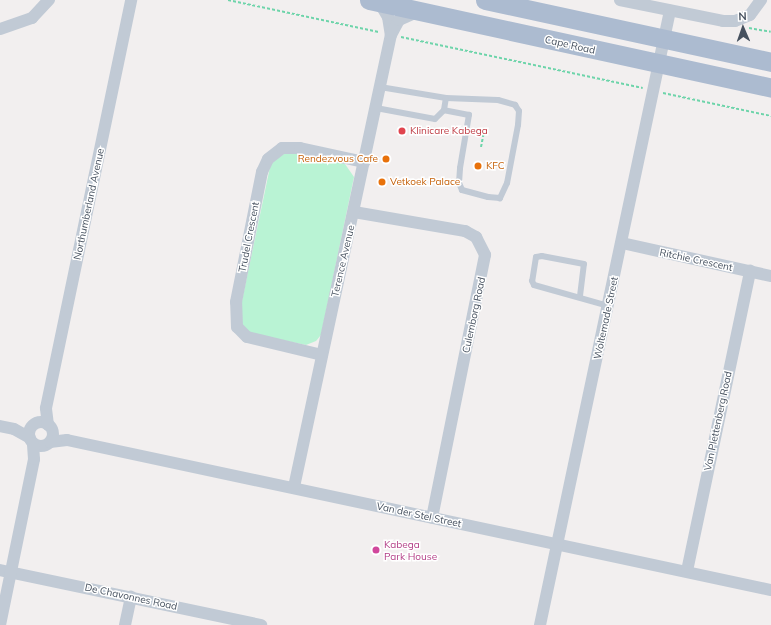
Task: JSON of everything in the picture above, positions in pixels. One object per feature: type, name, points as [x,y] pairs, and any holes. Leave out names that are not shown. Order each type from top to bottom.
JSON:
[{"type":"main road","points":[[485,0],[771,62]]},
{"type":"main road","name":"Cape Road","points":[[374,1],[658,65],[771,88]]},
{"type":"street","points":[[0,29],[32,18],[49,0]]},
{"type":"street","name":"Northumberland Avenue","points":[[41,434],[131,0]]},
{"type":"street","points":[[620,0],[670,11],[735,21],[750,15],[761,0]]},
{"type":"street","name":"Terence Avenue","points":[[374,1],[388,17],[391,35]]},
{"type":"street","name":"Terence Avenue","points":[[294,487],[391,35],[399,20],[420,11]]},
{"type":"street","name":"Woltemade Street","points":[[540,625],[670,11]]},
{"type":"street","name":"Trudel Crescent","points":[[322,355],[247,337],[237,327],[236,302],[262,172],[268,159],[282,148],[300,148],[364,162]]},
{"type":"street","name":"Culemborg Road","points":[[354,212],[465,231],[476,236],[485,255],[432,518]]},
{"type":"street","name":"Ritchie Crescent","points":[[622,243],[771,276]]},
{"type":"street","name":"Van Plettenberg Road","points":[[687,571],[750,271]]},
{"type":"street","name":"Van der Stel Street","points":[[0,426],[294,487],[771,590]]},
{"type":"street","points":[[0,625],[6,571],[41,434]]},
{"type":"street","name":"De Chavonnes Road","points":[[6,571],[261,625]]},
{"type":"street","points":[[125,625],[130,597]]},
{"type":"lane","points":[[380,87],[446,98],[498,100],[518,108],[518,125],[507,183],[500,198],[465,192],[461,187],[460,168],[469,115],[444,110]]},
{"type":"lane","points":[[376,108],[430,119],[438,117],[444,110],[446,98]]},
{"type":"lane","points":[[580,296],[584,264],[542,256],[536,257],[532,283],[580,296],[608,306]]},
{"type":"path","points":[[228,0],[771,116]]},
{"type":"path","points":[[735,21],[744,27],[771,32]]},
{"type":"path","points":[[481,147],[484,132]]},
{"type":"green space","points":[[287,152],[345,164],[354,177],[321,335],[316,341],[306,345],[249,333],[245,331],[239,315],[270,167],[273,161]]},
{"type":"place","name":"Klinicare Kabega","points":[[402,131]]},
{"type":"place","name":"Rendezvous Cafe","points":[[386,159]]},
{"type":"place","name":"KFC","points":[[478,166]]},
{"type":"place","name":"Vetkoek Palace","points":[[382,182]]},
{"type":"place","name":"Kabega Park House","points":[[376,550]]}]
